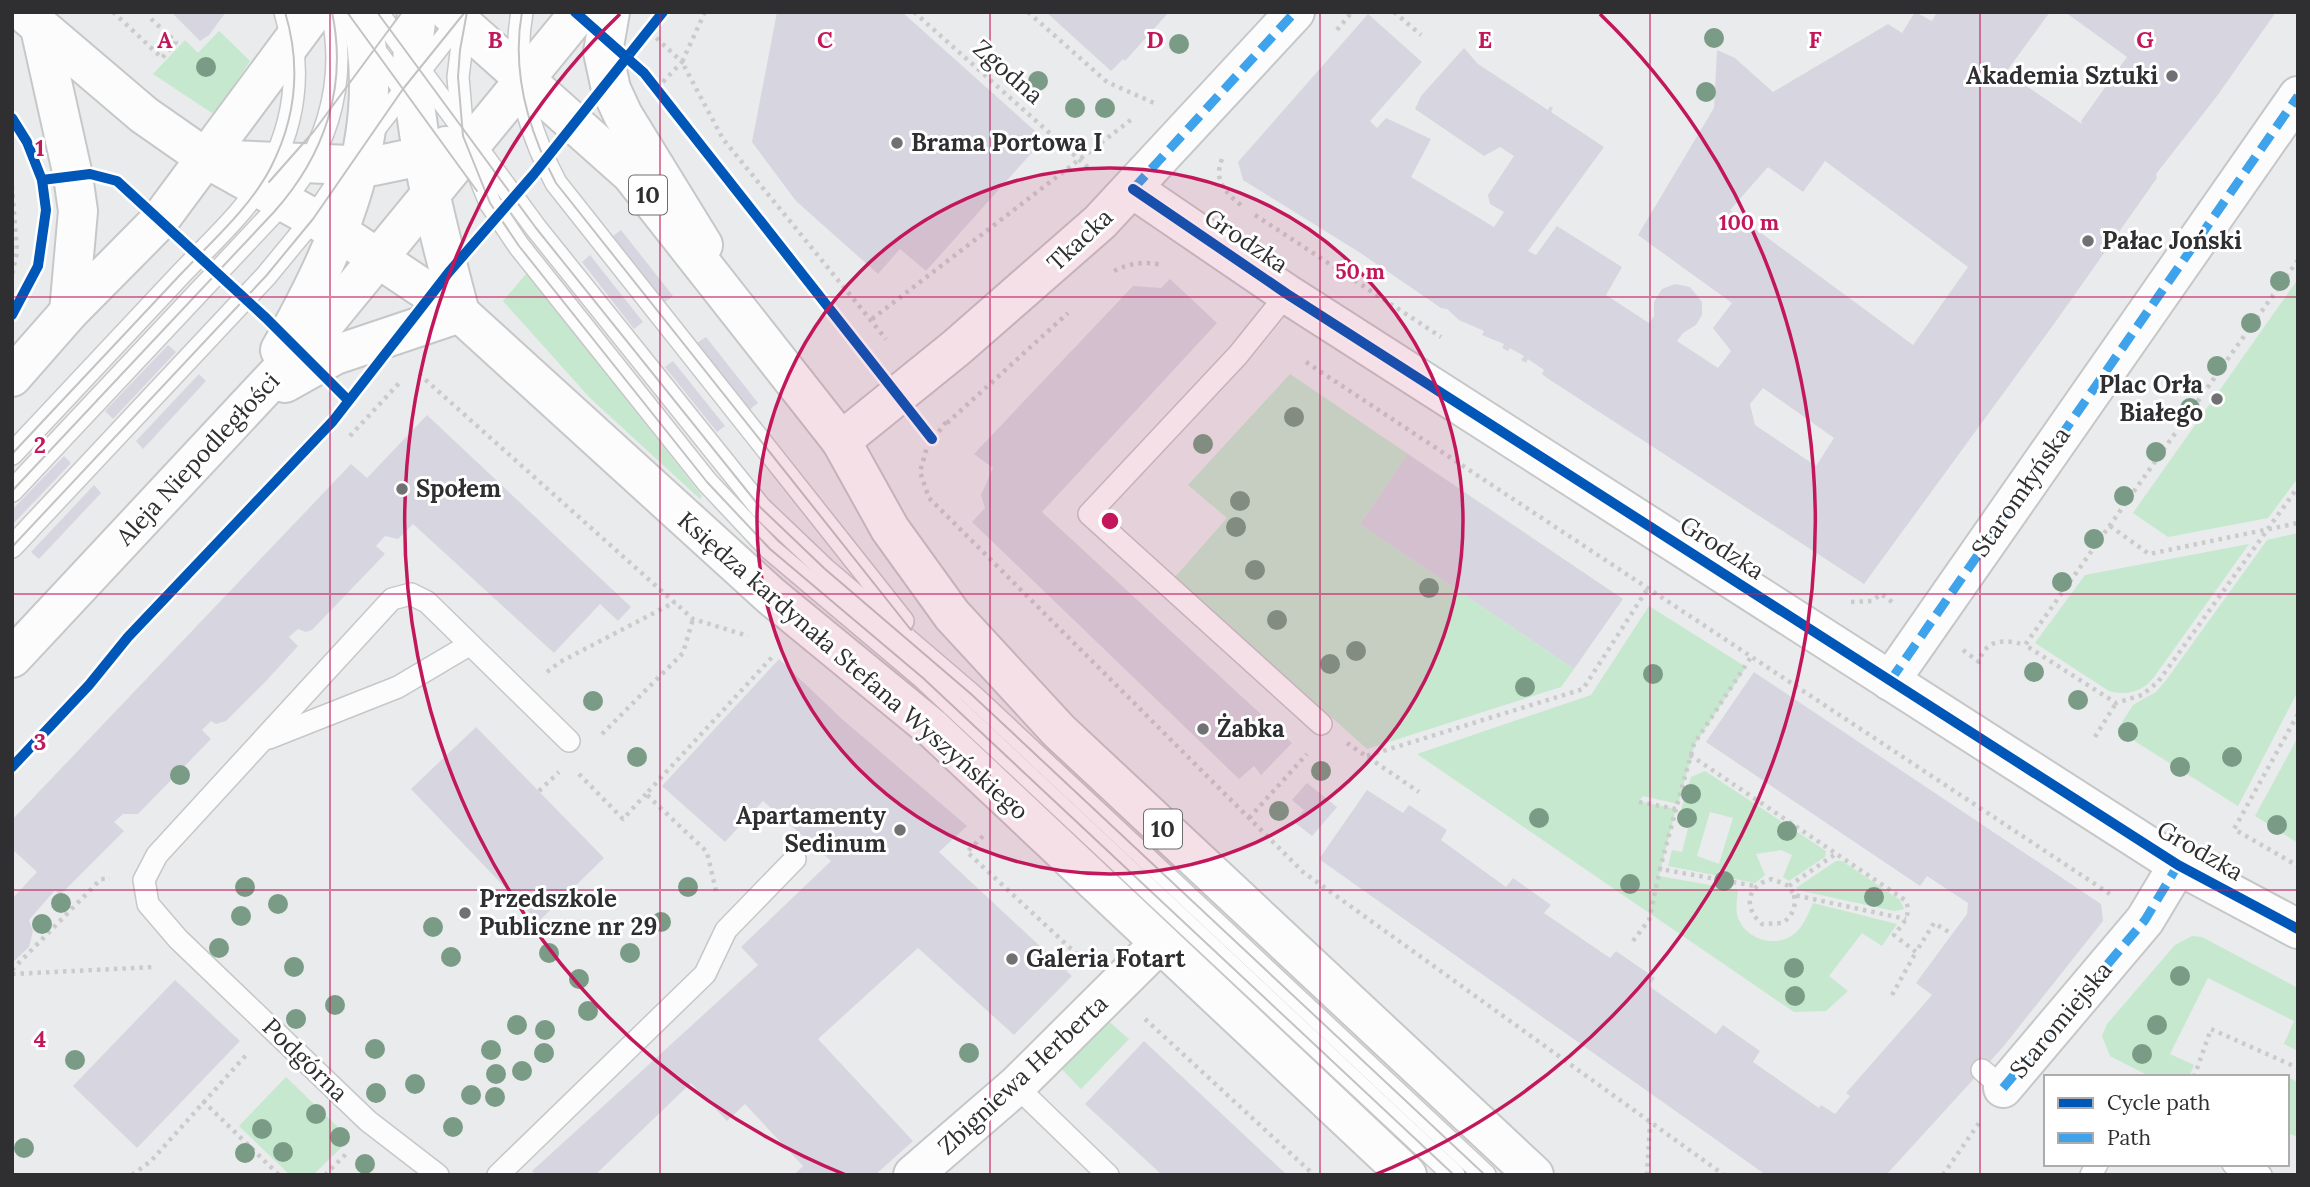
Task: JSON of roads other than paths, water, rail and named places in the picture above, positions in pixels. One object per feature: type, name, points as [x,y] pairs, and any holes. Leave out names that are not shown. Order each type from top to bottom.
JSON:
[{"type":"street","points":[[12,377],[69,312],[159,221],[207,159],[289,28],[314,12]]},
{"type":"street","points":[[522,79],[580,12]]},
{"type":"street","name":"Tkacka","points":[[841,441],[1046,271],[1133,189],[1295,12]]},
{"type":"street","name":"10","points":[[461,17],[522,79],[631,174],[841,441],[890,529],[952,615],[1059,731],[1534,1175]]},
{"type":"street","points":[[31,20],[144,116],[207,159],[290,190],[380,258]]},
{"type":"street","points":[[31,20],[78,211],[69,312]]},
{"type":"street","points":[[639,22],[603,52],[619,70],[623,115],[754,328]]},
{"type":"street","points":[[290,190],[357,159],[399,163],[457,145],[378,26]]},
{"type":"street","points":[[357,159],[378,26]]},
{"type":"street","name":"Aleja Niepodległości","points":[[12,658],[325,323],[429,196],[457,145],[522,79]]},
{"type":"street","name":"Staromłyńska","points":[[1890,681],[2298,96]]},
{"type":"street","points":[[290,190],[357,159]]},
{"type":"street","name":"Grodzka","points":[[1133,189],[1287,294],[2178,865],[2298,929]]},
{"type":"street","points":[[236,419],[272,365],[290,190]]},
{"type":"street","points":[[236,419],[289,380],[335,355],[460,313],[429,196]]},
{"type":"street","name":"Księdza kardynała Stefana Wyszyńskiego","points":[[380,258],[460,313],[771,596],[933,729],[1408,1175]]},
{"type":"street","name":"Staromiejska","points":[[1992,1079],[2145,920],[2178,865]]},
{"type":"street","name":"Zbigniewa Herberta","points":[[913,1175],[1016,1086],[1160,943]]},
{"type":"lane","points":[[332,12],[337,72],[332,107]]},
{"type":"lane","points":[[522,12],[522,79],[536,143],[571,204],[903,621],[971,694]]},
{"type":"lane","points":[[357,159],[461,17]]},
{"type":"lane","points":[[461,17],[457,145],[526,254],[707,482],[751,532],[923,678],[1454,1175]]},
{"type":"lane","points":[[12,547],[266,276],[290,190],[332,107],[378,26],[413,80]]},
{"type":"lane","points":[[12,491],[290,190],[291,111],[295,75],[289,28]]},
{"type":"lane","points":[[457,145],[536,228],[751,498],[825,569],[971,694],[1485,1175]]},
{"type":"lane","points":[[12,454],[227,224],[290,190]]},
{"type":"lane","points":[[1287,294],[1089,514],[1325,727]]},
{"type":"lane","points":[[12,433],[65,397]]},
{"type":"lane","points":[[265,740],[391,599],[411,594],[427,601],[569,741]]},
{"type":"lane","points":[[265,740],[398,687],[469,645]]},
{"type":"lane","name":"Podgórna","points":[[265,740],[157,855],[144,880],[148,904],[203,964],[368,1121],[438,1175]]},
{"type":"lane","points":[[498,1175],[705,975],[726,930],[794,859]]},
{"type":"lane","points":[[1016,1086],[1108,1175]]},
{"type":"lane","points":[[2238,1166],[2261,1175]]},
{"type":"tram line","points":[[12,454],[229,224],[262,182],[279,148],[291,110],[293,52],[285,12]]},
{"type":"tram line","points":[[12,491],[292,190],[319,144],[334,94],[337,67],[332,12]]},
{"type":"tram line","points":[[347,12],[477,191]]},
{"type":"tram line","points":[[377,12],[536,228],[760,507],[825,569],[971,694],[1485,1175]]},
{"type":"tram line","points":[[269,182],[314,131],[402,12]]},
{"type":"tram line","points":[[12,547],[266,276],[313,219],[403,89],[465,12]]},
{"type":"tram line","points":[[467,12],[458,77],[463,136],[490,203],[519,246],[707,482],[770,549],[923,678],[1454,1175]]},
{"type":"tram line","points":[[522,12],[519,57],[524,100],[537,142],[556,183],[911,630]]},
{"type":"place","name":"Akademia Sztuki","points":[[2172,76]]},
{"type":"place","name":"Brama Portowa I","points":[[897,143]]},
{"type":"place","name":"Pałac Joński","points":[[2088,241]]},
{"type":"place","name":"Plac Orła Białego","points":[[2217,399]]},
{"type":"place","name":"Społem","points":[[402,489]]},
{"type":"place","name":"Żabka","points":[[1203,729]]},
{"type":"place","name":"Apartamenty Sedinum","points":[[900,830]]},
{"type":"place","name":"Przedszkole Publiczne nr 29","points":[[465,913]]},
{"type":"place","name":"Galeria Fotart","points":[[1012,959]]}]
